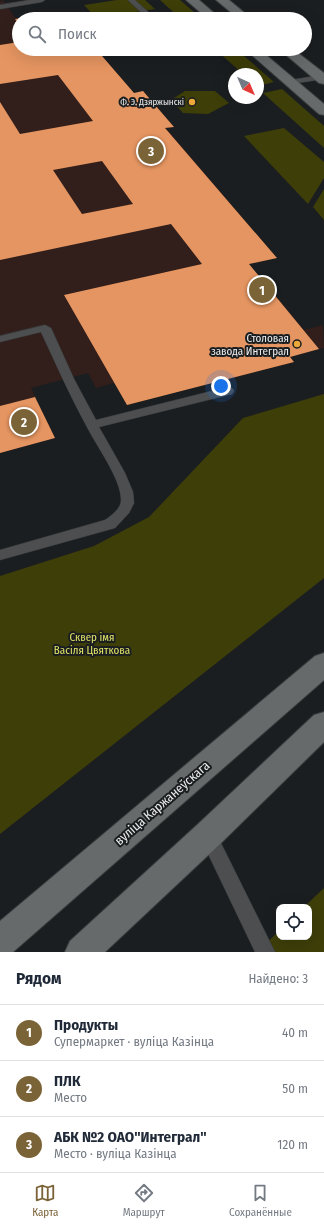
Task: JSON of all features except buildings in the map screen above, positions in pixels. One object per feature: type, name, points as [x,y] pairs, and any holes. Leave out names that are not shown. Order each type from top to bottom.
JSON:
[{"type":"main road","points":[[192,0],[207,12]]},
{"type":"main road","points":[[222,0],[237,12]]},
{"type":"main road","points":[[259,56],[324,111]]},
{"type":"main road","points":[[294,56],[322,78]]},
{"type":"main road","name":"вуліца Каржанеўскага","points":[[0,942],[324,664]]},
{"type":"main road","points":[[81,952],[208,835],[324,724]]},
{"type":"lane","points":[[0,7],[42,0]]},
{"type":"lane","points":[[131,0],[144,12]]},
{"type":"lane","points":[[290,82],[322,78]]},
{"type":"lane","points":[[0,339],[45,328],[68,379],[126,488],[128,499],[126,507],[110,524],[0,555]]},
{"type":"lane","points":[[92,425],[228,391]]},
{"type":"lane","points":[[208,835],[265,952]]},
{"type":"shaded area","points":[[3,0],[12,13],[12,56],[102,56],[134,93],[143,91],[174,127],[166,128],[277,258],[242,266],[258,286],[266,284],[304,330],[323,325],[324,348],[308,352],[302,344],[284,349],[294,362],[127,405],[114,383],[96,388],[88,373],[31,388],[55,438],[0,453],[0,1]]},
{"type":"green space","points":[[117,0],[145,0],[155,9],[136,12],[90,12],[84,5]]},
{"type":"green space","points":[[160,0],[180,0],[194,12],[173,12]]},
{"type":"green space","points":[[223,56],[244,56],[258,68],[236,68]]},
{"type":"green space","points":[[264,73],[274,82],[264,84]]},
{"type":"green space","points":[[282,89],[324,126],[324,148],[264,94]]},
{"type":"green space","points":[[185,91],[215,91],[228,104],[208,114],[183,113],[171,100]]},
{"type":"green space","points":[[284,128],[324,162],[324,178],[308,204],[244,136]]},
{"type":"green space","points":[[324,189],[324,220],[313,207]]},
{"type":"green space","name":"Сквер імя Васіля Цвяткова","points":[[324,394],[324,578],[0,834],[0,576],[94,546],[149,517],[243,418]]},
{"type":"green space","points":[[324,888],[324,952],[257,952],[276,934],[276,940],[312,940],[312,904],[307,904]]},
{"type":"place","name":"Ф. Э. Дзяржынскі","points":[[192,102]]},
{"type":"place","name":"АБК №2 ОАО\"Интеграл\"","points":[[151,151]]},
{"type":"place","name":"Продукты","points":[[262,290]]},
{"type":"place","name":"Столовая завода Интеграл","points":[[297,344]]},
{"type":"place","name":"ПЛК","points":[[24,422]]}]
